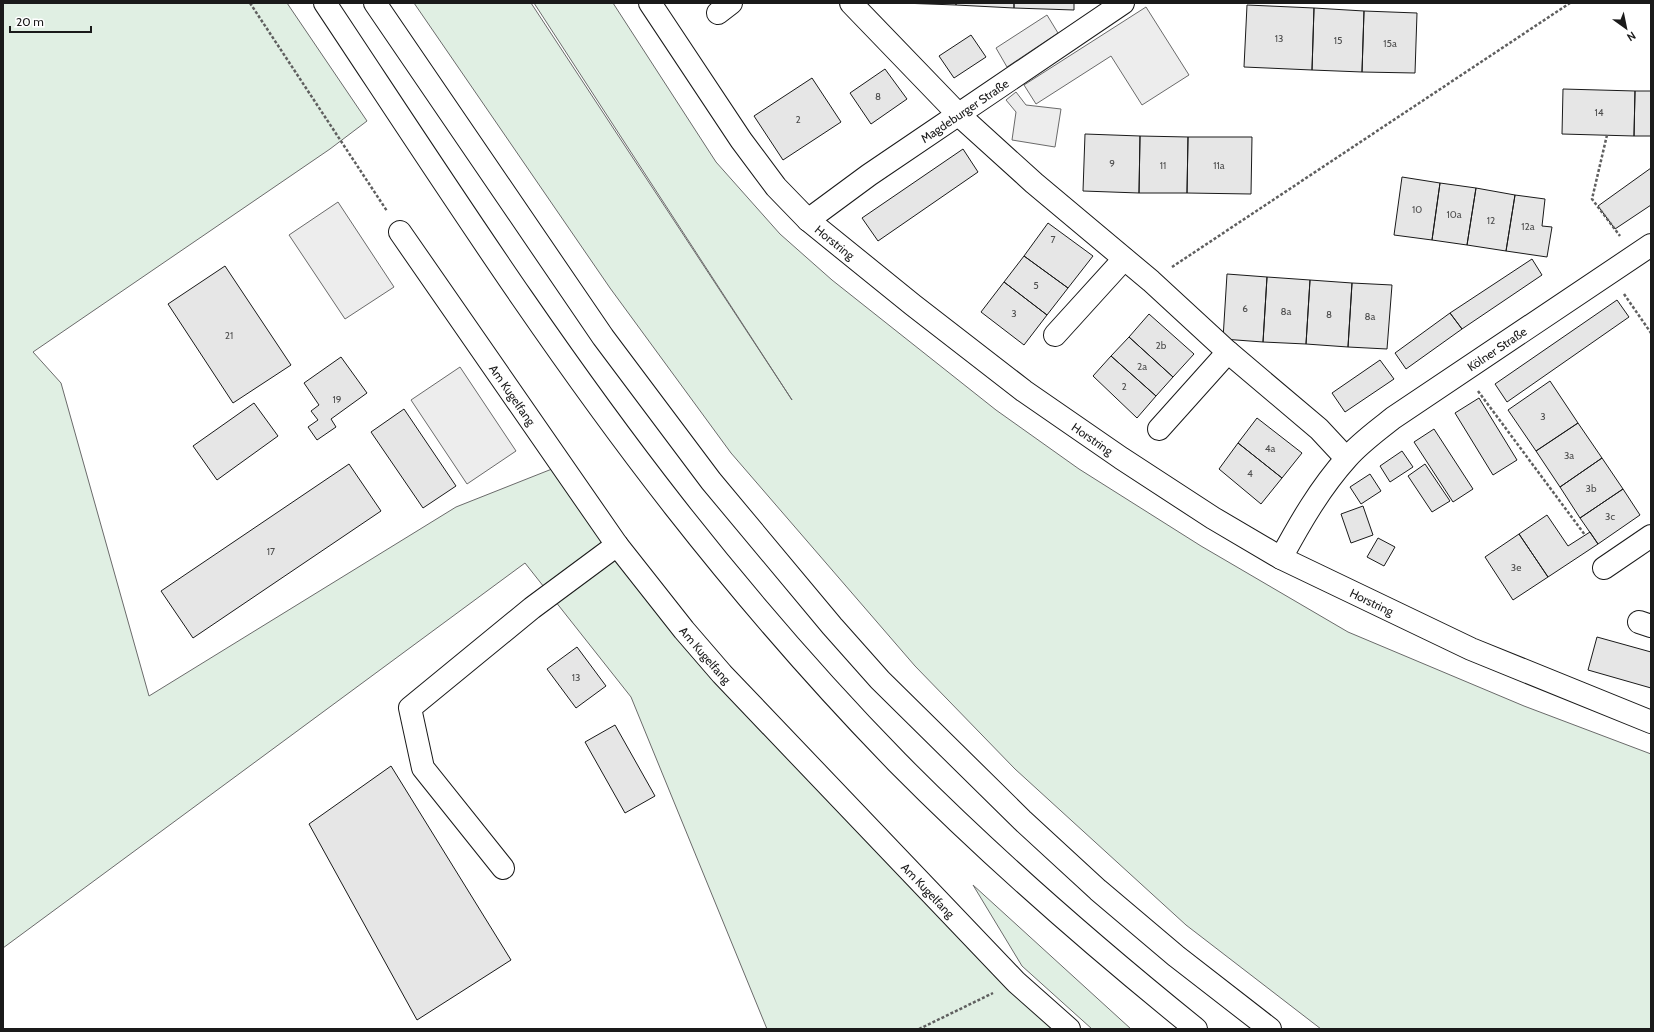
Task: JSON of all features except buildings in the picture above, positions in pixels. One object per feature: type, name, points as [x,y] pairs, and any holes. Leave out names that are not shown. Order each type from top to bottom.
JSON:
[{"type":"main road","points":[[326,3],[480,237],[569,365],[674,505],[736,582],[896,761],[988,850],[1140,984],[1196,1029]]},
{"type":"main road","points":[[375,3],[603,337],[711,481],[832,626],[880,680],[1022,820],[1098,890],[1176,956],[1270,1029]]},
{"type":"main road","name":"Horstring","points":[[650,3],[762,170],[776,187],[808,220],[913,306],[1024,391],[1134,466],[1220,522],[1281,558],[1471,649],[1651,722]]},
{"type":"main road","points":[[851,3],[959,115],[1034,183],[1151,281],[1228,352],[1319,429],[1346,458]]},
{"type":"main road","name":"Magdeburger Straße","points":[[808,220],[870,175],[1123,3]]},
{"type":"main road","name":"Am Kugelfang","points":[[400,232],[617,545],[684,630],[722,674],[1016,982],[1069,1029]]},
{"type":"main road","name":"Kölner Straße","points":[[1281,558],[1305,515],[1346,458],[1366,439],[1393,418],[1464,372],[1643,250]]},
{"type":"main road","points":[[1055,335],[1124,259]]},
{"type":"main road","points":[[1159,429],[1228,352]]},
{"type":"main road","points":[[1604,568],[1651,536]]},
{"type":"main road","points":[[503,868],[423,768],[410,708],[532,608],[617,545]]},
{"type":"path","points":[[250,3],[400,232]]},
{"type":"path","points":[[1151,281],[1570,3]]},
{"type":"path","points":[[1607,135],[1592,199],[1643,250]]},
{"type":"path","points":[[1609,273],[1651,333]]},
{"type":"path","points":[[1464,372],[1585,535]]},
{"type":"path","points":[[919,1029],[1016,982]]},
{"type":"green space","points":[[3,3],[287,3],[367,121],[330,149],[33,352],[61,383],[149,696],[456,507],[562,465],[647,584],[1069,1029],[767,1029],[631,697],[525,563],[3,948]]},
{"type":"green space","points":[[414,3],[531,3],[792,400],[534,3],[613,3],[716,162],[780,234],[832,280],[996,410],[1079,469],[1201,546],[1348,632],[1524,706],[1651,754],[1651,1029],[1321,1029],[1186,925],[1015,769],[915,666],[731,453],[610,288]]},
{"type":"green space","points":[[973,885],[1131,1029],[1092,1029],[1022,966]]},
{"type":"shaded area","points":[[1146,7],[1189,75],[1142,105],[1111,56],[1036,104],[1024,85]]},
{"type":"shaded area","points":[[1047,15],[1058,33],[1007,67],[996,48]]},
{"type":"shaded area","points":[[1016,92],[1026,105],[1061,109],[1055,147],[1012,140],[1016,112],[1006,100]]},
{"type":"shaded area","points":[[338,202],[394,287],[345,319],[289,235]]},
{"type":"shaded area","points":[[460,367],[516,451],[467,484],[411,400]]}]
